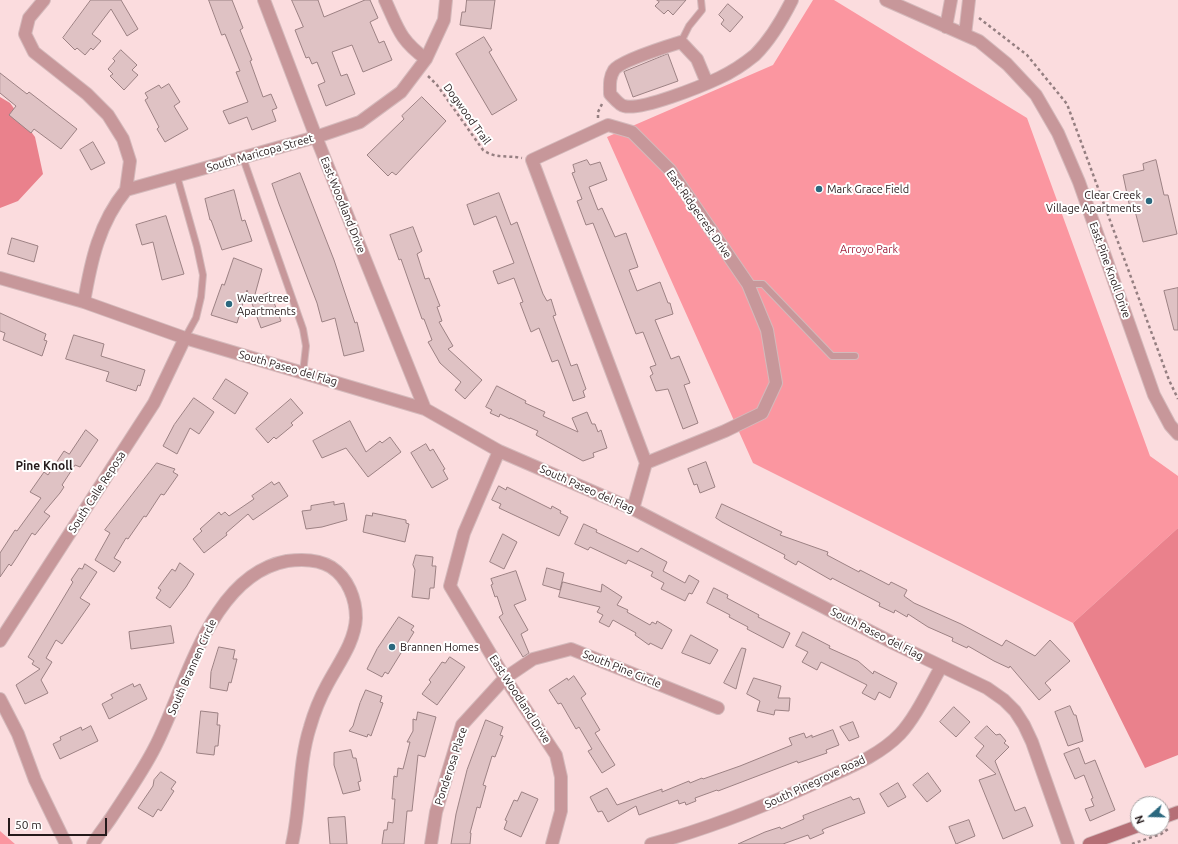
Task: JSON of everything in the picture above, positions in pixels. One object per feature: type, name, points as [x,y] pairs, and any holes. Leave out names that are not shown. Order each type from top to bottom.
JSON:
[{"type":"main road","points":[[1089,844],[1130,829]]},
{"type":"street","points":[[44,0],[29,18],[25,34],[34,52],[87,94],[108,115],[123,139],[130,161],[126,190],[113,206],[93,255],[84,302]]},
{"type":"street","name":"East Woodland Drive","points":[[264,0],[316,137],[425,409]]},
{"type":"street","points":[[385,0],[399,33],[412,48],[426,59]]},
{"type":"street","name":"South Maricopa Street","points":[[126,190],[316,137],[360,122],[401,92],[426,59],[444,20],[446,0]]},
{"type":"street","points":[[707,83],[697,59],[681,42],[615,69],[610,79],[610,94],[622,106],[640,106],[707,83],[738,68],[775,32],[792,0]]},
{"type":"street","name":"East Pine Knoll Drive","points":[[886,0],[979,41],[1007,64],[1036,95],[1058,133],[1079,182],[1154,395],[1170,425],[1178,434]]},
{"type":"street","points":[[946,27],[951,0]]},
{"type":"street","points":[[965,35],[969,0]]},
{"type":"street","name":"East Ridgecrest Drive","points":[[602,127],[608,125],[632,132],[670,170],[748,284],[767,330],[776,383],[762,413],[725,431],[646,463]]},
{"type":"street","points":[[602,127],[532,160],[646,463],[633,509]]},
{"type":"street","name":"South Paseo del Flag","points":[[0,278],[84,302],[185,338],[425,409],[499,451],[633,509],[941,667],[987,688],[1004,700],[1015,711],[1032,742],[1068,844]]},
{"type":"street","name":"South Calle Reposa","points":[[0,641],[154,404],[185,338]]},
{"type":"street","name":"East Woodland Drive","points":[[499,451],[464,533],[450,586],[505,678],[556,755],[560,777],[561,811],[552,844]]},
{"type":"street","name":"South Brannen Circle","points":[[93,844],[154,749],[208,627],[222,605],[238,587],[255,574],[284,562],[307,560],[326,564],[341,575],[346,582],[354,600],[356,617],[352,638],[322,696],[310,727],[303,758],[299,805],[292,844]]},
{"type":"street","name":"South Pine Circle","points":[[505,678],[533,659],[571,649],[718,708]]},
{"type":"street","name":"South Pinegrove Road","points":[[651,844],[727,821],[840,772],[876,753],[900,734],[920,705],[941,667]]},
{"type":"street","name":"Ponderosa Place","points":[[430,844],[436,812],[462,725],[505,678]]},
{"type":"street","points":[[0,699],[18,734],[35,780],[66,844]]},
{"type":"lane","points":[[681,42],[689,26],[702,10],[701,0]]},
{"type":"lane","points":[[243,158],[303,328],[306,346],[303,373]]},
{"type":"lane","points":[[177,176],[203,274],[201,297],[196,318],[185,338]]},
{"type":"lane","points":[[748,284],[764,284],[832,356],[855,356]]},
{"type":"path","name":"Dogwood Trail","points":[[418,69],[437,86],[483,150],[490,155],[498,157],[532,160]]},
{"type":"path","points":[[602,127],[598,118],[598,112],[610,94]]},
{"type":"path","points":[[1132,844],[1155,836]]},
{"type":"green space","name":"Arroyo Park","points":[[813,0],[834,0],[1027,118],[1150,456],[1178,476],[1178,528],[1073,623],[753,463],[607,137],[773,65]]},
{"type":"green space","points":[[0,831],[15,844],[0,844]]},
{"type":"shaded area","points":[[0,97],[10,103],[35,137],[43,174],[18,201],[0,208]]},
{"type":"shaded area","points":[[1178,528],[1178,755],[1145,768],[1073,623]]},
{"type":"building","points":[[91,0],[121,0],[138,29],[127,36],[111,9],[92,34],[101,41],[93,50],[91,48],[85,55],[77,48],[75,50],[63,38]]},
{"type":"building","points":[[209,0],[232,0],[243,28],[240,30],[252,60],[250,61],[263,97],[271,94],[277,108],[272,110],[276,121],[252,130],[247,117],[229,124],[223,111],[248,102],[236,72],[240,71],[225,34],[222,35]]},
{"type":"building","points":[[292,0],[318,0],[324,17],[365,0],[370,0],[378,18],[370,22],[379,43],[384,41],[392,60],[363,72],[352,45],[332,52],[341,76],[347,74],[355,94],[326,106],[318,85],[325,82],[317,62],[312,64],[309,57],[306,58],[295,30],[303,27]]},
{"type":"building","points":[[467,0],[495,0],[491,29],[460,25],[462,12],[465,12]]},
{"type":"building","points":[[657,0],[686,0],[673,15],[668,10],[664,14],[655,6],[659,2]]},
{"type":"building","points":[[728,4],[743,17],[730,32],[721,24],[724,20],[719,15]]},
{"type":"building","points":[[484,37],[492,50],[489,52],[517,100],[492,115],[456,54]]},
{"type":"building","points":[[121,50],[137,65],[132,70],[138,75],[124,90],[110,76],[113,74],[108,69],[115,61],[113,59]]},
{"type":"building","points":[[668,54],[678,81],[633,97],[624,72]]},
{"type":"building","points":[[0,73],[27,94],[29,92],[77,129],[61,149],[34,129],[31,133],[9,115],[16,106],[0,93]]},
{"type":"building","points":[[169,84],[180,102],[174,106],[188,129],[165,142],[157,129],[159,127],[145,100],[148,98],[145,93],[159,85],[161,88]]},
{"type":"building","points":[[422,97],[446,121],[396,175],[392,172],[388,176],[367,155],[404,119],[402,116]]},
{"type":"building","points":[[93,142],[105,163],[91,170],[80,150]]},
{"type":"building","points":[[587,160],[590,165],[600,162],[607,180],[589,187],[598,210],[602,208],[615,237],[626,233],[638,267],[629,270],[637,291],[660,282],[668,303],[670,303],[673,314],[655,320],[671,359],[679,356],[690,383],[684,385],[698,423],[683,429],[668,389],[656,391],[650,376],[653,374],[650,367],[656,365],[643,332],[636,334],[593,223],[586,225],[577,201],[582,199],[572,173],[575,172],[573,165]]},
{"type":"building","name":"Clear Creek Village Apartments","points":[[1156,160],[1164,195],[1168,195],[1177,234],[1143,242],[1134,207],[1130,208],[1123,175],[1144,170],[1143,164]]},
{"type":"building","points":[[300,173],[334,260],[355,323],[357,322],[364,351],[344,356],[335,318],[322,322],[317,303],[279,204],[272,184]]},
{"type":"building","points":[[234,190],[242,221],[245,220],[252,241],[222,250],[210,220],[205,199]]},
{"type":"building","points":[[499,193],[511,225],[517,222],[543,294],[547,301],[551,299],[556,315],[553,316],[571,366],[577,364],[586,389],[583,391],[585,397],[573,401],[558,360],[552,362],[539,328],[531,332],[520,303],[523,302],[514,278],[498,284],[493,271],[514,263],[496,216],[474,225],[467,205]]},
{"type":"building","points":[[166,216],[184,274],[162,280],[153,242],[142,245],[136,225]]},
{"type":"building","points":[[413,227],[422,251],[417,254],[425,279],[429,278],[440,306],[437,307],[442,321],[439,322],[453,346],[448,349],[482,380],[465,399],[455,390],[461,382],[440,363],[428,342],[432,340],[424,319],[422,319],[401,259],[399,260],[390,235]]},
{"type":"building","points":[[12,238],[38,246],[34,262],[8,254]]},
{"type":"building","points":[[234,258],[262,269],[254,298],[270,292],[281,321],[261,328],[247,290],[237,323],[211,315],[222,284],[224,285]]},
{"type":"building","points":[[1178,288],[1178,330],[1174,330],[1164,291]]},
{"type":"building","points":[[0,313],[46,334],[44,340],[47,341],[42,356],[3,340],[5,333],[0,331]]},
{"type":"building","points":[[74,335],[104,344],[101,356],[145,370],[140,386],[138,385],[136,391],[106,381],[109,372],[66,359]]},
{"type":"building","points":[[226,379],[248,393],[235,414],[213,399]]},
{"type":"building","points":[[497,386],[526,401],[525,403],[545,412],[543,416],[578,432],[572,418],[587,412],[592,424],[595,424],[598,432],[601,430],[607,448],[593,453],[594,457],[583,461],[536,435],[538,431],[500,414],[499,417],[490,413],[492,410],[486,407]]},
{"type":"building","points":[[194,398],[214,412],[199,434],[190,428],[177,454],[163,446],[174,425]]},
{"type":"building","points":[[291,399],[303,413],[291,423],[293,425],[276,439],[274,437],[268,443],[256,429]]},
{"type":"building","points":[[350,421],[366,452],[380,441],[382,443],[390,437],[401,452],[368,477],[346,448],[322,458],[313,441]]},
{"type":"building","points":[[86,430],[98,440],[80,467],[75,465],[62,485],[64,487],[44,512],[50,516],[35,535],[32,533],[11,566],[9,564],[0,577],[0,553],[15,530],[17,531],[41,498],[30,492],[44,472],[48,475],[64,451],[69,454]]},
{"type":"building","points":[[426,444],[430,451],[433,449],[445,469],[443,470],[448,479],[432,488],[411,453]]},
{"type":"building","points":[[706,462],[715,487],[700,493],[697,484],[694,485],[688,469]]},
{"type":"building","points":[[157,463],[175,469],[173,472],[178,475],[164,495],[161,494],[146,517],[144,516],[128,539],[126,538],[114,558],[121,562],[114,572],[95,560],[110,533],[105,530]]},
{"type":"building","points":[[272,482],[274,485],[279,482],[288,496],[253,520],[248,514],[226,533],[227,535],[204,553],[193,539],[202,531],[200,529],[219,512],[221,515],[225,512],[229,516],[254,499],[252,496]]},
{"type":"building","points":[[499,486],[506,490],[507,487],[551,509],[552,506],[561,511],[560,513],[568,517],[559,536],[499,508],[501,504],[492,500]]},
{"type":"building","points":[[334,502],[334,505],[344,503],[347,520],[322,527],[306,529],[302,511],[311,510],[311,506]]},
{"type":"building","points":[[722,504],[782,532],[780,535],[828,552],[827,555],[859,572],[860,570],[889,585],[891,582],[907,590],[904,596],[914,603],[961,624],[1002,646],[1006,640],[1035,656],[1050,640],[1070,661],[1045,683],[1051,690],[1039,700],[1010,666],[1009,668],[968,646],[967,648],[952,641],[953,638],[928,627],[908,614],[907,617],[895,610],[894,613],[879,606],[880,603],[832,578],[831,580],[798,561],[796,565],[784,558],[785,555],[722,522],[716,518]]},
{"type":"building","points":[[373,513],[406,520],[406,523],[409,524],[405,542],[363,532],[366,515],[372,516]]},
{"type":"building","points":[[584,524],[597,530],[596,532],[638,552],[641,548],[667,562],[663,571],[685,583],[689,575],[699,581],[692,594],[689,593],[685,601],[661,589],[664,583],[651,576],[653,572],[628,560],[626,564],[590,547],[588,550],[575,544]]},
{"type":"building","points":[[503,534],[517,542],[504,569],[490,562]]},
{"type":"building","points":[[416,555],[433,557],[432,566],[436,566],[434,588],[430,588],[429,599],[412,597],[415,570],[413,565]]},
{"type":"building","points":[[180,563],[194,574],[170,608],[156,598],[161,590],[158,588],[172,569],[175,571]]},
{"type":"building","points":[[85,564],[97,572],[80,598],[90,604],[62,644],[56,640],[46,658],[52,662],[41,680],[48,693],[25,704],[16,685],[40,669],[32,664],[34,661],[28,657],[73,582],[71,580],[79,568],[82,569]]},
{"type":"building","points":[[547,568],[564,573],[560,590],[543,585]]},
{"type":"building","points":[[516,571],[526,600],[514,605],[528,630],[521,634],[529,653],[523,657],[499,617],[503,614],[497,596],[495,597],[491,585],[493,584],[491,579]]},
{"type":"building","points":[[563,582],[601,592],[602,584],[622,597],[617,605],[628,610],[627,612],[650,625],[652,622],[656,624],[657,621],[672,630],[662,649],[650,643],[649,645],[635,635],[636,633],[613,620],[609,627],[599,622],[603,615],[597,612],[600,607],[559,597]]},
{"type":"building","points":[[714,588],[728,595],[727,598],[759,615],[758,617],[790,633],[783,648],[747,629],[748,627],[729,617],[730,615],[707,603]]},
{"type":"building","name":"Brannen Homes","points":[[399,617],[414,626],[411,630],[414,632],[388,674],[385,672],[382,677],[367,669],[377,649]]},
{"type":"building","points":[[171,626],[174,643],[131,649],[129,632]]},
{"type":"building","points":[[803,632],[830,646],[829,648],[858,661],[873,674],[874,671],[897,683],[890,698],[879,692],[875,700],[862,693],[867,685],[821,662],[817,670],[802,662],[808,652],[796,646]]},
{"type":"building","points":[[691,635],[718,650],[710,664],[682,653]]},
{"type":"building","points":[[219,647],[235,650],[233,659],[237,659],[231,683],[229,682],[227,691],[210,688],[211,672]]},
{"type":"building","points":[[742,648],[746,649],[736,689],[724,683]]},
{"type":"building","name":"Brannen Homes","points":[[450,657],[465,667],[437,705],[422,694],[431,682],[429,680],[442,662],[445,663]]},
{"type":"building","points":[[574,676],[586,694],[581,698],[600,730],[595,733],[615,765],[602,773],[588,751],[592,749],[579,727],[576,729],[561,703],[558,704],[549,690],[567,678],[568,680]]},
{"type":"building","points":[[754,678],[781,686],[778,698],[790,698],[789,711],[775,710],[774,715],[757,711],[760,701],[747,694]]},
{"type":"building","points":[[133,684],[134,687],[140,684],[147,699],[109,719],[102,704],[113,698],[111,695]]},
{"type":"building","points":[[366,690],[382,696],[380,702],[383,703],[371,736],[368,734],[367,737],[349,731],[353,726],[360,703]]},
{"type":"building","points":[[1070,706],[1074,715],[1076,715],[1083,741],[1068,746],[1055,712]]},
{"type":"building","points":[[954,707],[970,722],[956,737],[940,722]]},
{"type":"building","points":[[201,711],[218,713],[217,725],[220,725],[218,746],[215,746],[214,755],[197,753]]},
{"type":"building","points":[[418,712],[436,717],[425,757],[418,755],[412,811],[407,811],[404,844],[382,844],[384,830],[387,830],[388,822],[393,823],[395,799],[392,799],[394,776],[397,777],[398,768],[403,769],[410,742],[407,742],[413,731],[413,719],[416,720]]},
{"type":"building","points":[[486,720],[503,727],[500,735],[503,736],[495,757],[492,756],[483,785],[486,786],[480,808],[477,807],[470,833],[470,844],[451,844],[456,814],[467,770]]},
{"type":"building","points":[[853,722],[859,737],[849,741],[840,727]]},
{"type":"building","points":[[91,726],[98,741],[60,759],[53,744],[61,740],[60,737],[81,727],[82,730]]},
{"type":"building","points":[[987,726],[996,735],[1000,734],[1006,741],[1004,743],[1009,747],[995,761],[1015,811],[1025,807],[1033,826],[1003,839],[979,780],[996,774],[976,756],[984,746],[975,738]]},
{"type":"building","points":[[833,730],[839,745],[826,750],[827,753],[798,763],[797,761],[718,791],[717,790],[695,798],[696,801],[686,805],[685,802],[679,804],[678,800],[639,815],[636,806],[608,822],[602,811],[598,812],[590,797],[607,788],[617,805],[662,789],[662,792],[689,781],[690,783],[740,766],[792,745],[789,738],[804,733],[806,738],[812,735],[812,737]]},
{"type":"building","points":[[1079,748],[1085,764],[1095,760],[1115,810],[1090,821],[1085,809],[1094,806],[1091,799],[1093,798],[1084,775],[1075,779],[1064,754]]},
{"type":"building","points":[[351,750],[353,758],[356,758],[361,781],[358,782],[360,790],[343,794],[334,765],[334,753]]},
{"type":"building","points":[[161,772],[176,782],[171,789],[174,791],[161,811],[158,809],[153,817],[138,808],[153,786],[154,780]]},
{"type":"building","points":[[928,773],[941,791],[927,802],[913,785]]},
{"type":"building","points":[[898,783],[906,797],[888,807],[880,794]]},
{"type":"building","points":[[522,792],[538,799],[521,837],[504,829],[507,821],[505,820],[514,800],[517,801]]},
{"type":"building","points":[[851,797],[853,800],[859,798],[865,813],[826,828],[822,830],[824,833],[810,839],[808,835],[783,844],[738,844],[765,832],[780,827],[781,829],[804,819],[803,816]]},
{"type":"building","points":[[345,817],[347,844],[330,844],[328,818]]},
{"type":"building","points":[[969,820],[975,836],[956,844],[949,827]]},
{"type":"place","name":"Mark Grace Field","points":[[819,189]]},
{"type":"place","name":"Clear Creek Village Apartments","points":[[1149,201]]},
{"type":"place","name":"Wavertree Apartments","points":[[229,304]]},
{"type":"place","name":"Brannen Homes","points":[[392,647]]},
{"type":"district","name":"Pine Knoll","points":[[44,466]]}]
